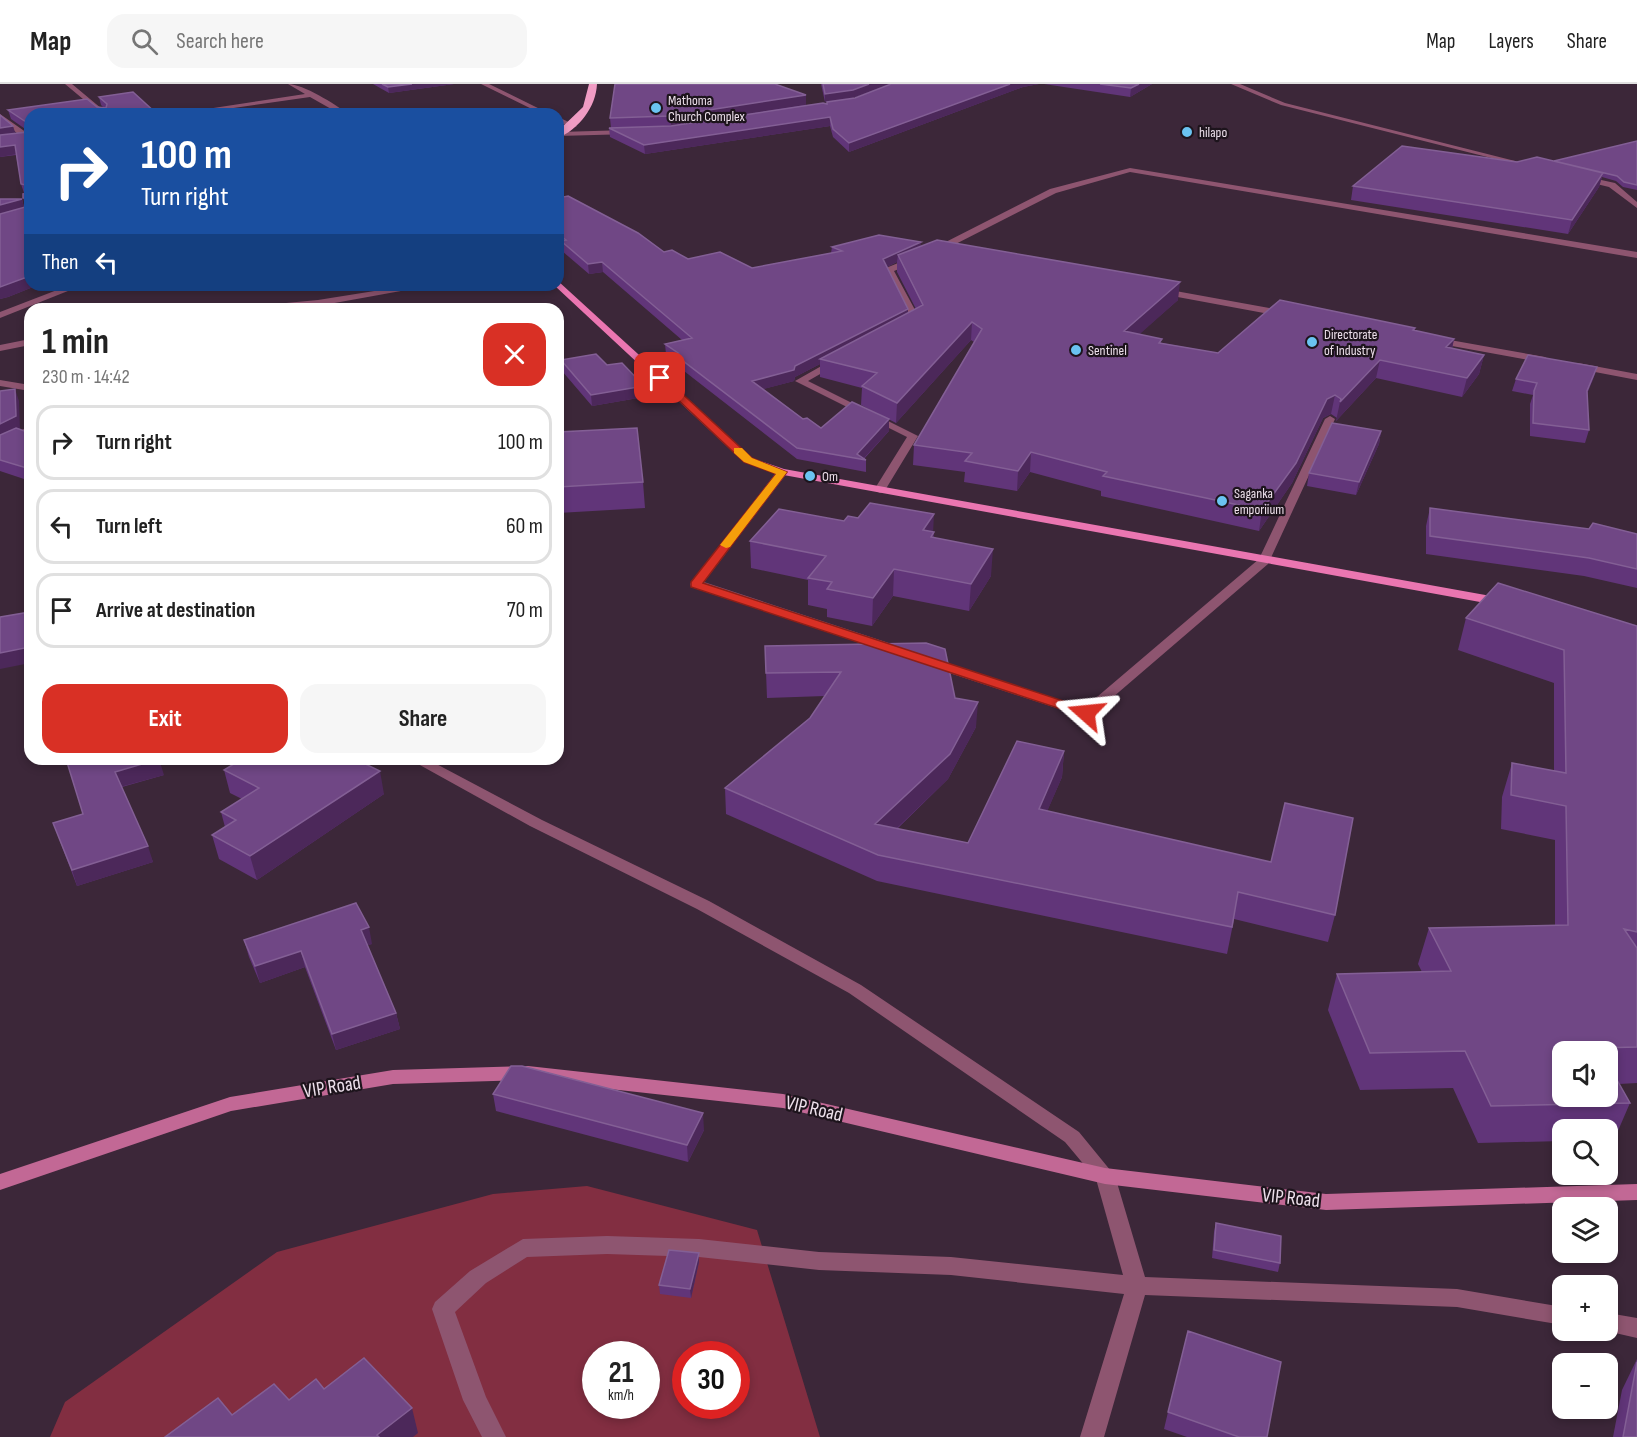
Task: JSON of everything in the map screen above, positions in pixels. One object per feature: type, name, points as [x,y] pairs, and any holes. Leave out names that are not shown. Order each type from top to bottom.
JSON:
[{"type":"highway","points":[[564,131],[573,126],[588,106],[594,92],[593,84]]},
{"type":"main road","points":[[564,290],[748,460],[782,472],[1264,561],[1510,603]]},
{"type":"main road","name":"VIP Road","points":[[0,1182],[230,1104],[393,1077],[528,1072],[783,1101],[1105,1176],[1326,1202],[1637,1192]]},
{"type":"street","points":[[68,84],[98,108]]},
{"type":"street","points":[[291,84],[335,108]]},
{"type":"street","points":[[484,84],[534,108]]},
{"type":"street","points":[[1234,84],[1283,104],[1534,167]]},
{"type":"street","points":[[220,108],[314,95]]},
{"type":"street","points":[[0,116],[24,133]]},
{"type":"street","points":[[564,122],[573,126]]},
{"type":"street","points":[[564,134],[638,131]]},
{"type":"street","points":[[18,138],[24,137]]},
{"type":"street","points":[[895,332],[916,321],[889,270],[935,251],[1053,191],[1130,170],[1637,255]]},
{"type":"street","points":[[1578,177],[1612,185],[1637,206]]},
{"type":"street","points":[[916,248],[958,255]]},
{"type":"street","points":[[1146,289],[1298,316]]},
{"type":"street","points":[[31,303],[62,291]]},
{"type":"street","points":[[336,303],[398,291]]},
{"type":"street","points":[[0,315],[24,306]]},
{"type":"street","points":[[1426,339],[1555,362]]},
{"type":"street","points":[[0,348],[24,343]]},
{"type":"street","points":[[842,359],[800,381],[913,436],[880,490]]},
{"type":"street","points":[[1567,364],[1637,377]]},
{"type":"street","points":[[0,383],[24,387]]},
{"type":"street","points":[[782,472],[696,584],[1086,713],[1264,561],[1330,419]]},
{"type":"street","points":[[0,445],[24,432]]},
{"type":"street","points":[[427,765],[536,823],[703,905],[855,990],[1072,1137],[1105,1176],[1137,1286],[1092,1437]]},
{"type":"street","points":[[494,1437],[475,1400],[443,1309],[478,1277],[523,1248],[607,1245],[699,1248],[819,1261],[951,1266],[1137,1286],[1457,1298],[1552,1314]]},
{"type":"street","points":[[1618,1325],[1637,1328]]},
{"type":"shaded area","points":[[587,1186],[757,1230],[820,1437],[50,1437],[65,1402],[277,1252],[493,1194]]},
{"type":"building","points":[[382,84],[412,84],[388,87]]},
{"type":"building","points":[[615,84],[775,84],[806,95],[670,116],[610,118]]},
{"type":"building","points":[[823,84],[869,84],[853,90],[825,94]]},
{"type":"building","points":[[891,84],[1010,84],[849,143],[833,129],[830,117],[644,145],[609,128],[671,126],[827,104],[827,102],[855,98]]},
{"type":"building","points":[[1100,84],[1139,84],[1131,88]]},
{"type":"building","points":[[133,92],[150,108],[106,108],[107,104],[99,97]]},
{"type":"building","points":[[87,99],[97,107],[106,108],[24,108],[24,121],[8,110]]},
{"type":"building","points":[[0,115],[13,126],[0,128]]},
{"type":"building","points":[[24,132],[24,185],[21,184],[15,145],[0,147],[0,135]]},
{"type":"building","points":[[1637,141],[1637,185],[1624,182],[1617,176],[1554,161]]},
{"type":"building","points":[[1402,146],[1517,162],[1537,157],[1603,173],[1572,220],[1353,186]]},
{"type":"building","points":[[568,196],[638,233],[664,252],[672,250],[688,259],[720,252],[752,268],[842,251],[832,247],[879,235],[921,242],[883,259],[908,309],[795,366],[794,370],[752,381],[803,419],[807,418],[821,428],[852,402],[889,419],[857,454],[866,460],[797,448],[674,354],[678,353],[665,344],[692,338],[602,262],[588,264],[564,244],[566,240],[564,238],[564,197]]},
{"type":"building","points":[[0,199],[22,199],[0,205]]},
{"type":"building","points":[[24,207],[24,278],[0,287],[0,214]]},
{"type":"building","points":[[937,240],[1180,282],[1124,331],[1162,339],[1159,343],[1218,353],[1280,300],[1415,328],[1413,330],[1454,339],[1446,347],[1484,355],[1467,378],[1380,360],[1340,402],[1341,399],[1335,395],[1327,399],[1296,463],[1262,510],[1103,476],[1107,472],[1031,452],[1018,471],[965,461],[972,453],[914,445],[982,329],[972,322],[897,403],[862,386],[877,373],[820,359],[923,305],[898,255]]},
{"type":"building","points":[[596,354],[607,365],[622,363],[644,386],[591,395],[564,364],[564,359]]},
{"type":"building","points":[[1528,355],[1597,367],[1587,391],[1589,430],[1533,423],[1534,391],[1537,383],[1516,379]]},
{"type":"building","points":[[15,389],[16,416],[0,424],[0,391]]},
{"type":"building","points":[[1332,423],[1381,431],[1359,482],[1309,473]]},
{"type":"building","points":[[16,428],[24,431],[24,467],[0,460],[0,435]]},
{"type":"building","points":[[637,428],[643,482],[564,487],[564,432]]},
{"type":"building","points":[[870,503],[934,514],[923,530],[934,532],[931,537],[993,549],[971,584],[894,569],[873,598],[827,589],[832,582],[808,578],[826,556],[750,541],[779,509],[844,521],[848,516],[858,518]]},
{"type":"building","points":[[1430,508],[1589,529],[1593,523],[1637,534],[1637,569],[1589,558],[1430,536]]},
{"type":"building","points":[[1498,583],[1637,626],[1637,932],[1624,929],[1637,948],[1637,1047],[1618,1047],[1618,1041],[1552,1041],[1552,1105],[1491,1106],[1465,1051],[1370,1053],[1337,974],[1451,971],[1429,928],[1568,925],[1566,806],[1511,795],[1512,763],[1566,773],[1564,650],[1466,618]]},
{"type":"building","points":[[24,613],[24,648],[0,653],[0,617]]},
{"type":"building","points":[[926,643],[945,649],[955,698],[978,702],[950,754],[875,824],[968,843],[1017,741],[1064,751],[1039,809],[1271,862],[1285,803],[1353,818],[1335,915],[1238,892],[1232,927],[878,855],[725,788],[810,718],[841,672],[766,673],[765,646]]},
{"type":"building","points":[[68,765],[139,765],[115,772],[148,846],[72,870],[53,823],[83,814]]},
{"type":"building","points":[[232,765],[368,765],[380,771],[250,856],[212,835],[236,820],[221,812],[259,788],[224,770]]},
{"type":"building","points":[[356,903],[369,927],[361,930],[396,1013],[332,1034],[301,951],[255,966],[244,940]]},
{"type":"building","points":[[511,1066],[522,1066],[703,1113],[687,1145],[493,1094]]},
{"type":"building","points":[[1618,1082],[1630,1103],[1618,1103]]},
{"type":"building","points":[[1216,1223],[1281,1236],[1280,1263],[1214,1250]]},
{"type":"building","points":[[669,1250],[699,1253],[690,1289],[659,1285]]},
{"type":"building","points":[[1188,1331],[1281,1362],[1267,1437],[1239,1437],[1168,1412]]},
{"type":"building","points":[[364,1358],[412,1408],[377,1435],[379,1437],[165,1437],[218,1398],[232,1415],[274,1384],[289,1400],[316,1379],[324,1389]]},
{"type":"building","points":[[1637,1362],[1637,1437],[1623,1437]]},
{"type":"slow traffic","points":[[726,545],[782,472],[748,460],[738,450]]},
{"type":"place","name":"Mathoma Church Complex","points":[[656,108]]},
{"type":"place","name":"hilapo","points":[[1187,132]]},
{"type":"place","name":"Directorate of Industry","points":[[1312,342]]},
{"type":"place","name":"Sentinel","points":[[1076,350]]},
{"type":"place","name":"Om","points":[[810,476]]},
{"type":"place","name":"Saganka emporiium","points":[[1222,501]]},
{"type":"route","points":[[660,378],[748,460],[782,472],[696,584],[1086,713]]}]
